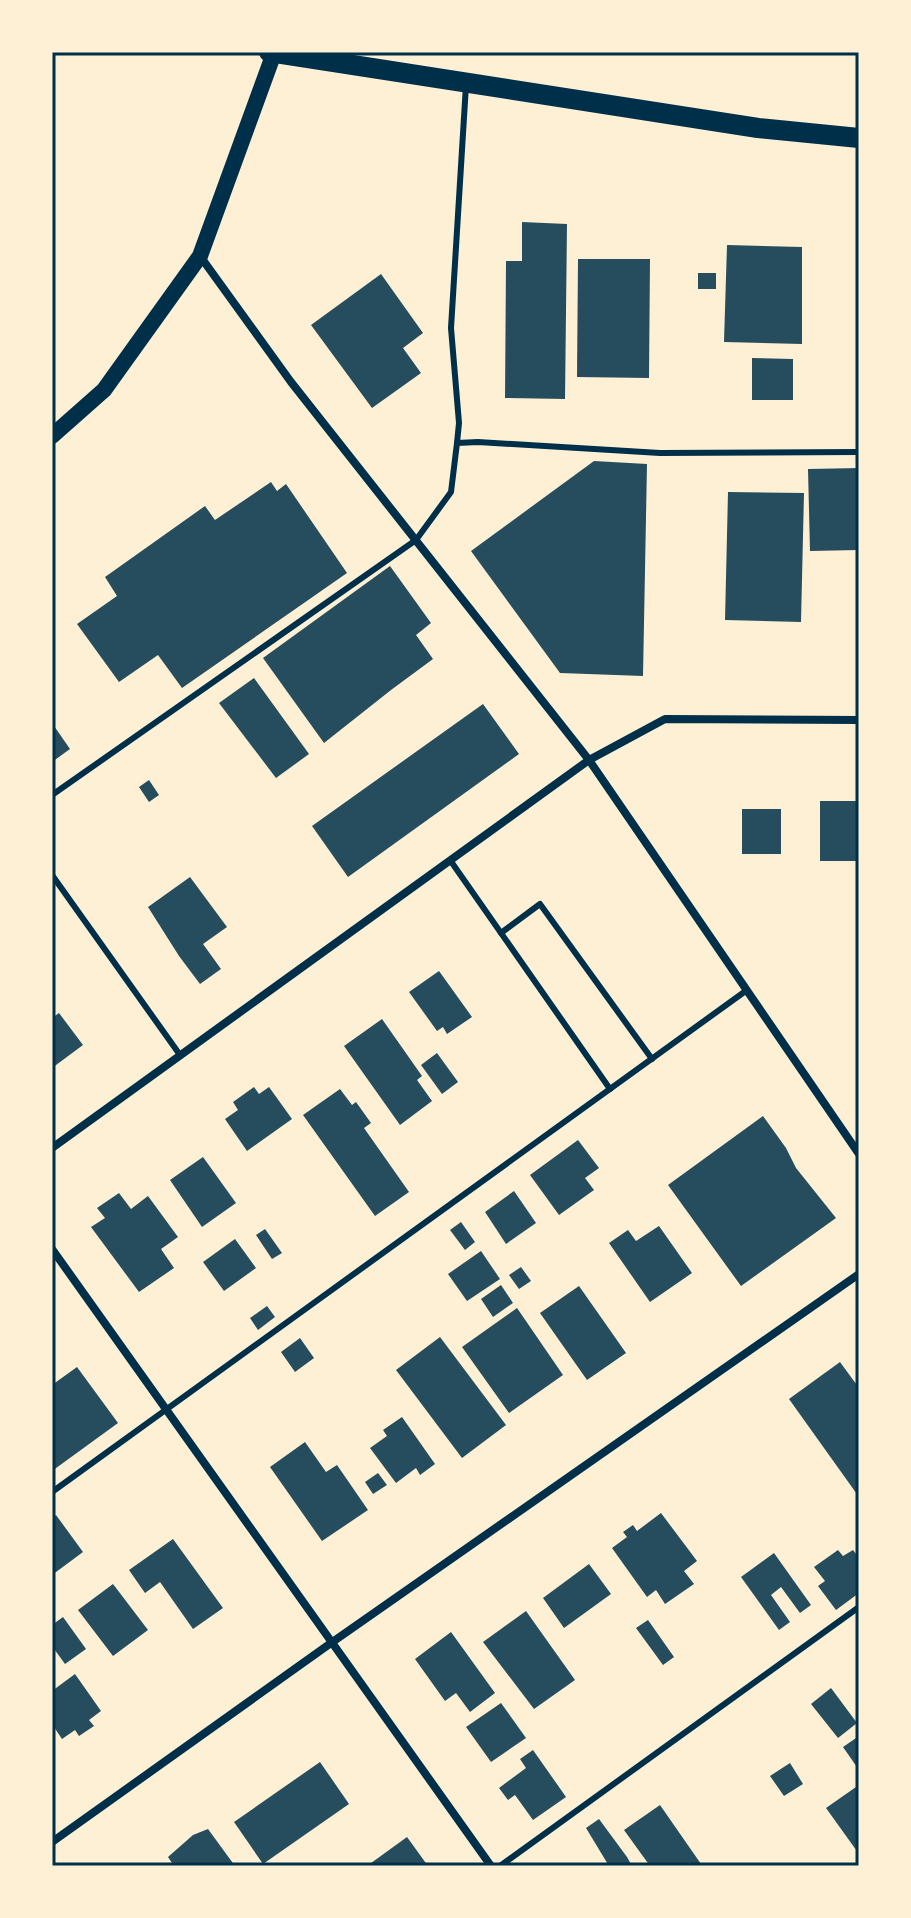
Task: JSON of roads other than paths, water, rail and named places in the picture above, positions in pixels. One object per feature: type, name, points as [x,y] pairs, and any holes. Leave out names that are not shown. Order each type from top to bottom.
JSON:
[{"type":"main road","points":[[52,436],[104,390],[200,256],[271,52],[758,128],[859,138]]},
{"type":"street","points":[[200,256],[291,382],[589,760],[859,1154]]},
{"type":"street","points":[[52,1148],[589,760],[665,719],[859,720]]},
{"type":"street","points":[[52,1249],[491,1866]]},
{"type":"street","points":[[52,1842],[859,1274]]},
{"type":"lane","points":[[52,795],[416,540],[451,492],[459,423],[451,328],[466,83]]},
{"type":"lane","points":[[457,443],[660,453],[859,452]]},
{"type":"lane","points":[[450,860],[610,1089]]},
{"type":"lane","points":[[52,875],[180,1055]]},
{"type":"lane","points":[[501,933],[540,904],[652,1059]]},
{"type":"lane","points":[[52,1492],[747,990]]},
{"type":"lane","points":[[500,1866],[859,1607]]}]
